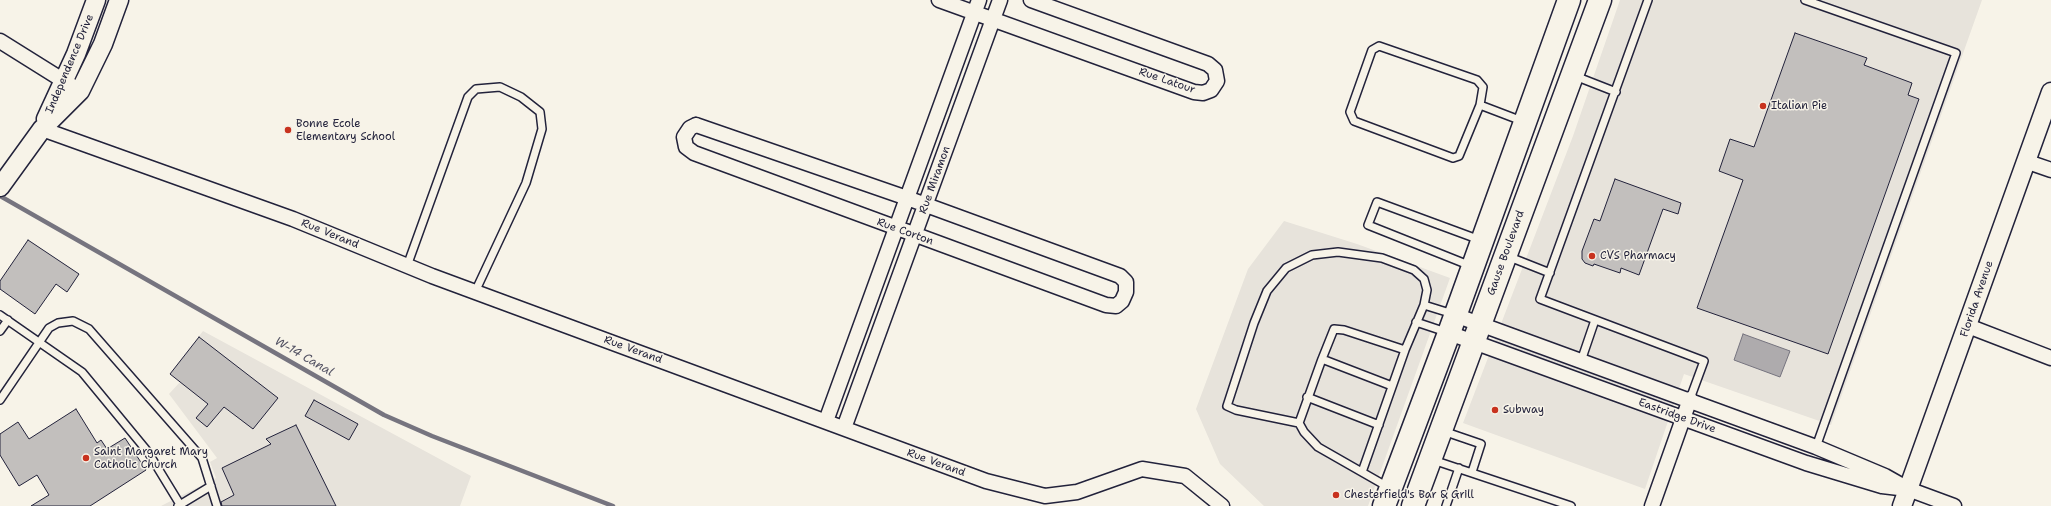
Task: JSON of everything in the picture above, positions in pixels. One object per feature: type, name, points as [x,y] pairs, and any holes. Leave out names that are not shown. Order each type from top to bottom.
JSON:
[{"type":"main road","points":[[1388,497],[1569,0]]},
{"type":"main road","name":"Gause Boulevard","points":[[1413,506],[1600,0]]},
{"type":"main road","points":[[1546,62],[1572,75]]},
{"type":"street","name":"Independence Drive","points":[[42,129],[63,79],[76,54],[96,0]]},
{"type":"street","name":"Independence Drive","points":[[0,187],[42,129],[80,91],[103,44],[119,0]]},
{"type":"street","name":"Rue Latour","points":[[939,0],[977,6],[994,19],[1194,92],[1203,94],[1211,90],[1217,81],[1215,70],[1208,64],[1031,0]]},
{"type":"street","name":"Rue Miramon","points":[[844,428],[1000,0]]},
{"type":"street","name":"Rue Miramon","points":[[826,421],[977,6]]},
{"type":"street","points":[[0,42],[63,79],[80,91]]},
{"type":"street","name":"Florida Avenue","points":[[1902,506],[2051,92]]},
{"type":"street","name":"Rue Corton","points":[[696,125],[704,126],[926,205],[1120,276],[1126,282],[1126,292],[1122,301],[1116,306],[1106,305],[896,229],[694,153],[686,147],[684,137],[690,128],[696,125]]},
{"type":"street","name":"Rue Verand","points":[[42,129],[293,219],[407,266],[986,481],[1045,496],[1077,492],[1142,469],[1185,476],[1222,506]]},
{"type":"street","points":[[2025,161],[2051,170]]},
{"type":"street","name":"Eastridge Drive","points":[[1452,324],[1477,332],[1577,379],[1684,419],[1806,463],[1882,486],[1908,489]]},
{"type":"street","name":"Eastridge Drive","points":[[1452,324],[1581,361],[1690,399],[1816,447],[1885,476],[1908,489],[1954,506]]},
{"type":"street","points":[[1968,326],[2051,358]]},
{"type":"street","points":[[1577,379],[1581,361]]},
{"type":"street","points":[[1652,506],[1690,399]]},
{"type":"lane","points":[[1648,0],[1540,299],[1704,361],[1690,399]]},
{"type":"lane","points":[[1805,0],[1956,53],[1816,447]]},
{"type":"lane","points":[[1379,46],[1477,80],[1483,87],[1480,105],[1459,156],[1453,158],[1354,121],[1350,112],[1372,50],[1379,46]]},
{"type":"lane","points":[[1572,75],[1616,92]]},
{"type":"lane","points":[[407,266],[468,97],[476,89],[500,87],[521,97],[540,112],[542,129],[526,183],[476,292]]},
{"type":"lane","points":[[1480,105],[1525,122]]},
{"type":"lane","points":[[1473,266],[1368,225],[1377,202],[1482,240]]},
{"type":"lane","points":[[1299,423],[1236,410],[1227,406],[1254,323],[1267,291],[1286,268],[1312,255],[1338,252],[1382,258],[1414,270],[1424,279],[1427,290],[1424,305],[1405,350],[1362,472]]},
{"type":"lane","points":[[1505,255],[1550,272]]},
{"type":"lane","points":[[1424,305],[1452,324]]},
{"type":"lane","points":[[0,315],[41,342],[82,372],[148,452],[180,506],[211,486]]},
{"type":"lane","points":[[0,331],[8,320]]},
{"type":"lane","points":[[1581,361],[1595,320]]},
{"type":"lane","points":[[0,400],[41,342],[49,328],[58,322],[73,321],[90,328],[202,458],[217,506]]},
{"type":"lane","points":[[1416,322],[1452,324]]},
{"type":"lane","points":[[1388,497],[1362,472],[1318,447],[1304,432],[1299,423],[1307,397],[1334,330],[1344,330],[1405,350]]},
{"type":"lane","points":[[1322,359],[1392,386]]},
{"type":"lane","points":[[1307,397],[1379,425]]},
{"type":"lane","points":[[1441,430],[1481,444],[1472,472]]},
{"type":"lane","points":[[1430,459],[1472,472],[1555,504],[1571,506]]},
{"type":"lane","points":[[1446,506],[1459,468]]},
{"type":"shaded area","points":[[1620,0],[1982,0],[1831,425],[1684,374],[1645,489],[1463,423],[1573,136]]},
{"type":"shaded area","points":[[1284,221],[1357,244],[1450,278],[1368,506],[1264,506],[1220,464],[1196,409],[1248,269]]},
{"type":"shaded area","points":[[203,331],[471,476],[460,506],[161,506],[216,478],[210,462],[217,458],[169,394],[180,382],[170,374]]},
{"type":"shaded area","points":[[1743,334],[1790,351],[1780,377],[1734,360]]},
{"type":"building","points":[[1795,33],[1867,58],[1864,65],[1912,83],[1908,95],[1919,99],[1828,354],[1697,308],[1743,180],[1719,171],[1730,139],[1754,147]]},
{"type":"building","points":[[1615,179],[1681,203],[1678,214],[1663,209],[1639,275],[1621,268],[1620,273],[1594,264],[1593,266],[1585,263],[1582,259],[1582,251],[1594,219],[1600,221]]},
{"type":"building","points":[[28,240],[79,274],[67,292],[56,284],[35,314],[0,289],[0,281]]},
{"type":"building","points":[[199,337],[278,398],[253,429],[224,407],[207,427],[196,418],[208,404],[170,374]]},
{"type":"building","points":[[314,400],[358,424],[349,440],[305,416]]},
{"type":"building","name":"Saint Margaret Mary Catholic Church","points":[[76,409],[97,443],[101,440],[107,449],[125,438],[146,470],[90,506],[31,506],[49,495],[37,475],[19,486],[0,455],[0,434],[18,422],[29,439]]},
{"type":"building","points":[[296,425],[336,506],[222,506],[221,502],[234,495],[222,468],[271,444],[266,439]]},
{"type":"waterway","name":"W-14 Canal","points":[[0,196],[384,415],[432,436],[613,506]]},
{"type":"place","name":"Italian Pie","points":[[1763,106]]},
{"type":"place","name":"Bonne Ecole Elementary School","points":[[288,130]]},
{"type":"place","name":"CVS Pharmacy","points":[[1592,256]]},
{"type":"place","name":"Subway","points":[[1495,410]]},
{"type":"place","name":"Saint Margaret Mary Catholic Church","points":[[86,458]]},
{"type":"place","name":"Chesterfield's Bar & Grill","points":[[1336,495]]}]
